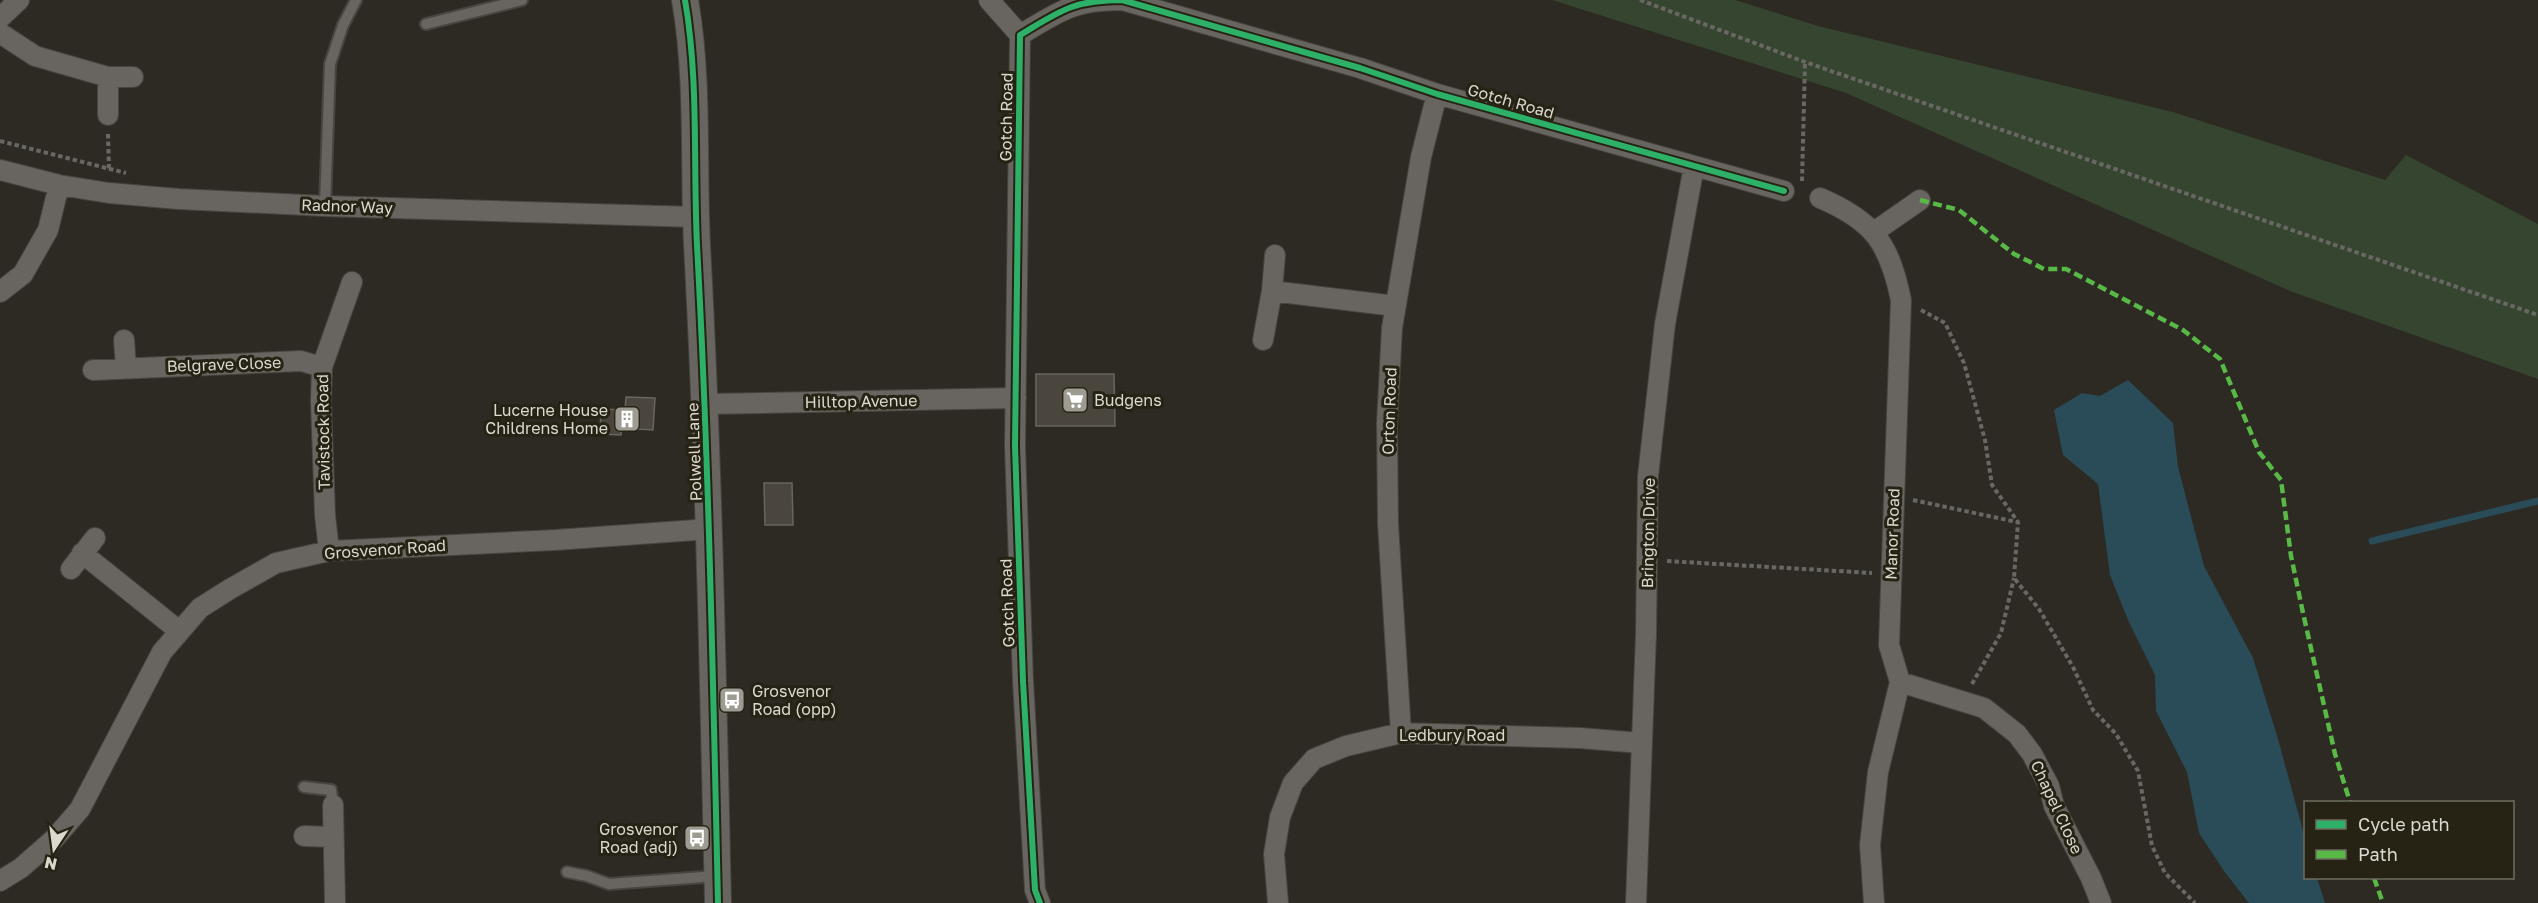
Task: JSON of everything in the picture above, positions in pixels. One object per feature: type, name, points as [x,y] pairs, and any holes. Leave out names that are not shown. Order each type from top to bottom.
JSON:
[{"type":"street","points":[[0,18],[19,0]]},
{"type":"street","name":"Polwell Lane","points":[[685,0],[691,35],[696,217],[706,404],[718,903]]},
{"type":"street","points":[[989,0],[1020,35]]},
{"type":"street","name":"Gotch Road","points":[[1040,903],[1035,890],[1023,681],[1016,399],[1020,35],[1066,8],[1094,0],[1122,0],[1360,68],[1437,94],[1694,166],[1793,188]]},
{"type":"street","points":[[0,33],[35,56],[108,77],[133,77]]},
{"type":"street","points":[[108,77],[108,115]]},
{"type":"street","name":"Orton Road","points":[[1401,733],[1388,524],[1386,423],[1395,306],[1421,157],[1437,94]]},
{"type":"street","name":"Brington Drive","points":[[1636,903],[1648,476],[1665,324],[1694,166]]},
{"type":"street","name":"Radnor Way","points":[[0,170],[59,185],[109,193],[179,199],[325,206],[696,217]]},
{"type":"street","points":[[0,292],[23,274],[48,230],[59,185]]},
{"type":"street","name":"Manor Road","points":[[1820,198],[1846,209],[1874,232],[1888,254],[1901,300],[1889,645],[1900,682]]},
{"type":"street","points":[[1874,232],[1920,200]]},
{"type":"street","points":[[1263,340],[1272,291],[1275,255]]},
{"type":"street","name":"Tavistock Road","points":[[329,550],[325,515],[322,367],[352,282]]},
{"type":"street","points":[[1272,291],[1395,306]]},
{"type":"street","points":[[124,340],[126,367]]},
{"type":"street","name":"Belgrave Close","points":[[93,370],[301,361],[322,367]]},
{"type":"street","name":"Hilltop Avenue","points":[[706,404],[1016,399]]},
{"type":"street","name":"Grosvenor Road","points":[[0,881],[21,868],[54,839],[80,809],[162,652],[178,630],[200,608],[276,563],[329,550],[555,540],[710,529]]},
{"type":"street","points":[[95,538],[76,561],[178,630]]},
{"type":"street","points":[[1874,903],[1871,834],[1878,772],[1900,682]]},
{"type":"street","name":"Chapel Close","points":[[1900,682],[1984,708],[2017,734],[2032,754],[2049,786],[2054,806],[2102,903]]},
{"type":"street","name":"Ledbury Road","points":[[1278,903],[1274,854],[1280,817],[1293,783],[1314,759],[1346,746],[1401,733],[1580,738],[1641,743]]},
{"type":"street","points":[[333,805],[335,903]]},
{"type":"street","points":[[304,836],[333,837]]},
{"type":"lane","points":[[325,206],[330,64],[343,25],[356,0]]},
{"type":"lane","points":[[426,24],[522,0]]},
{"type":"lane","points":[[304,788],[331,790],[333,805]]},
{"type":"lane","points":[[567,872],[609,884],[717,876]]},
{"type":"path","points":[[1640,0],[1805,62],[2538,315]]},
{"type":"path","points":[[1793,188],[1805,62]]},
{"type":"path","points":[[108,115],[109,169]]},
{"type":"path","points":[[0,141],[129,173]]},
{"type":"path","points":[[1901,300],[1945,323],[1964,363],[1985,440],[1992,485],[2018,522],[2014,578],[2001,633],[1962,700]]},
{"type":"path","points":[[1893,497],[2018,522]]},
{"type":"path","points":[[1647,560],[1891,574]]},
{"type":"path","points":[[2014,578],[2039,609],[2073,667],[2093,710],[2116,734],[2138,771],[2152,846],[2165,873],[2195,903]]},
{"type":"green space","points":[[1552,0],[1735,0],[1818,26],[2173,112],[2385,180],[2406,155],[2538,224],[2538,379],[2290,291],[1846,93]]},
{"type":"water","points":[[2128,380],[2173,423],[2178,467],[2204,566],[2253,658],[2304,834],[2304,879],[2317,879],[2325,903],[2249,903],[2199,833],[2187,772],[2156,711],[2155,675],[2128,620],[2110,575],[2098,484],[2063,455],[2054,410],[2082,393],[2100,396]]},
{"type":"building","name":"Budgens","points":[[1036,374],[1114,374],[1115,426],[1036,426]]},
{"type":"building","name":"Lucerne House Childrens Home","points":[[626,397],[655,398],[653,430],[621,428],[621,435],[600,434],[601,409],[625,410]]},
{"type":"building","points":[[764,483],[792,483],[793,525],[765,525]]},
{"type":"waterway","points":[[2372,541],[2538,501]]},
{"type":"marked path","points":[[1920,200],[1959,210],[2014,254],[2044,269],[2066,269],[2183,330],[2220,359],[2259,452],[2281,480],[2291,556],[2303,613],[2335,754],[2350,801]]},
{"type":"marked path","points":[[2374,879],[2383,903]]},
{"type":"cycle path","points":[[685,0],[694,91],[718,903]]},
{"type":"cycle path","points":[[1040,903],[1035,890],[1023,681],[1015,446],[1020,35],[1068,8],[1091,2],[1122,0],[1360,68],[1437,94],[1784,191]]},
{"type":"place","name":"Budgens","points":[[1075,400]]},
{"type":"place","name":"Lucerne House Childrens Home","points":[[627,419]]},
{"type":"place","name":"Grosvenor Road (opp)","points":[[732,700]]},
{"type":"place","name":"Grosvenor Road (adj)","points":[[697,838]]}]
